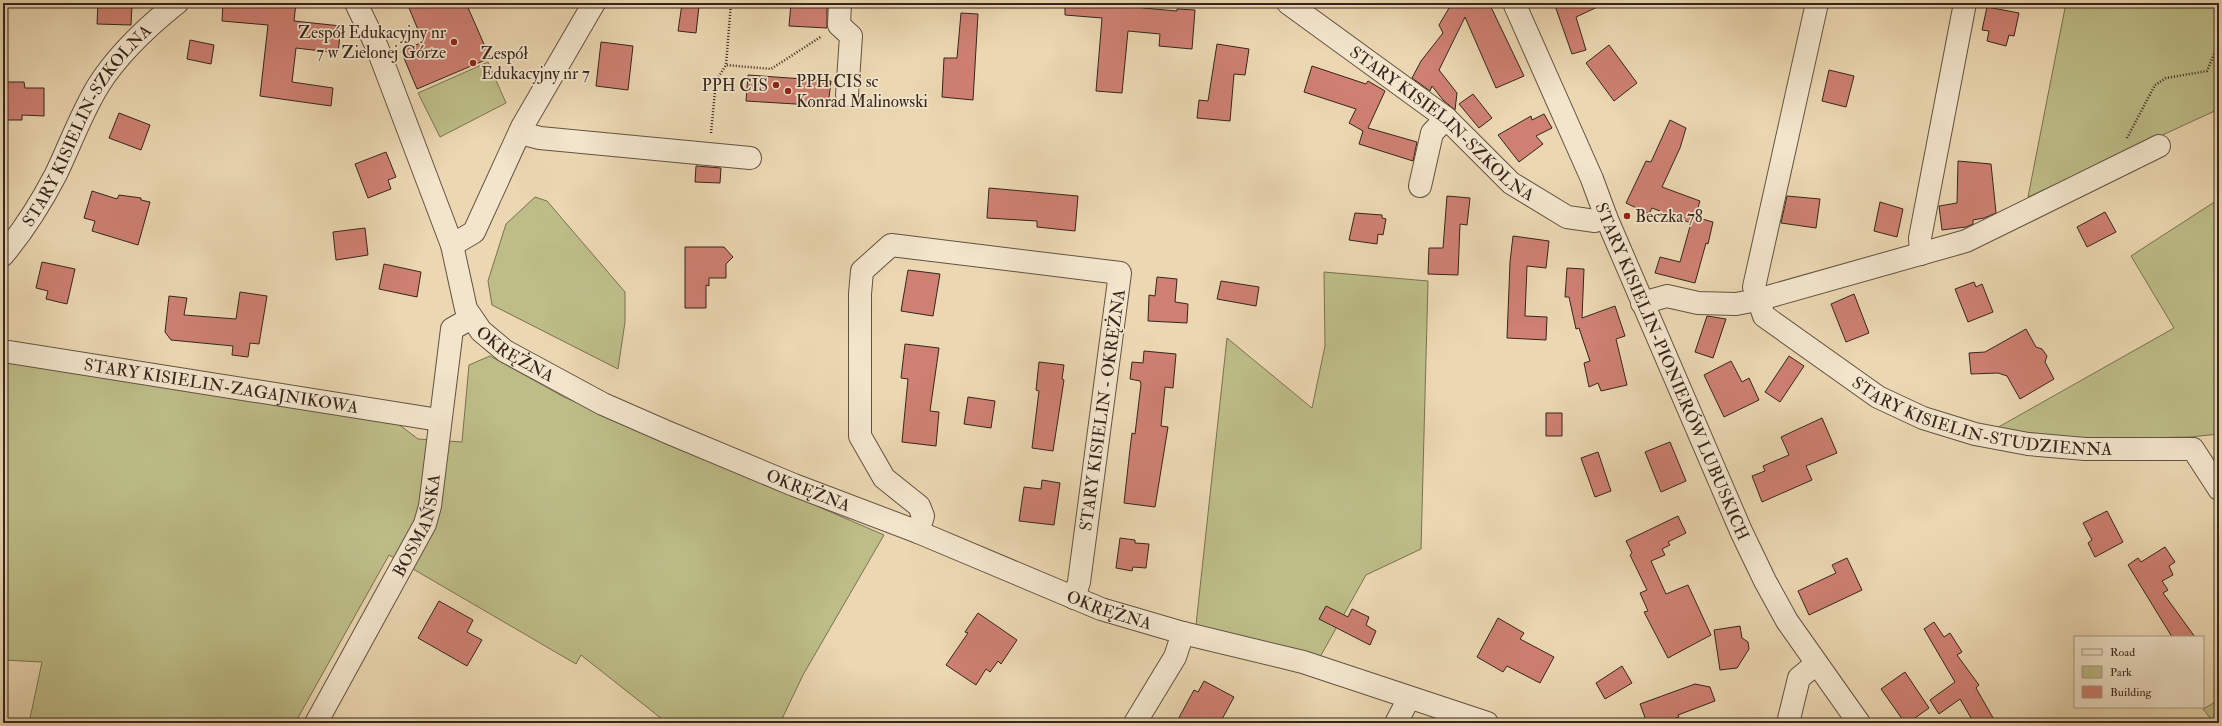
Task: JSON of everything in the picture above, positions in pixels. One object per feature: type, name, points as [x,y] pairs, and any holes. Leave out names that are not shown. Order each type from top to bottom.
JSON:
[{"type":"street","name":"STARY KISIELIN-SZKOLNA","points":[[3,255],[36,210],[56,172],[79,120],[99,85],[122,53],[156,20],[177,3]]},
{"type":"street","name":"OKRĘŻNA","points":[[356,3],[377,47],[452,245],[463,299],[471,318],[481,331],[505,352],[603,404],[794,485],[918,532],[1101,609],[1184,633],[1303,662],[1487,723]]},
{"type":"street","points":[[452,245],[474,232],[520,133],[594,3]]},
{"type":"street","points":[[840,3],[839,25],[851,36],[847,95]]},
{"type":"street","name":"STARY KISIELIN-SZKOLNA","points":[[1288,3],[1446,118],[1495,168],[1518,187],[1567,217],[1595,221],[1606,217]]},
{"type":"street","name":"STARY KISIELIN-PIONIERÓW LUBUSKICH","points":[[1514,3],[1592,179],[1606,217],[1642,303],[1765,581],[1787,621],[1816,664],[1860,723]]},
{"type":"street","name":"STARY KISIELIN-STUDZIENNA","points":[[1817,3],[1754,287],[1764,316],[1878,397],[1923,418],[1975,434],[2028,444],[2085,449],[2193,449],[2219,489]]},
{"type":"street","points":[[1921,254],[1920,238],[1965,3]]},
{"type":"street","points":[[1420,186],[1432,133],[1446,118]]},
{"type":"street","points":[[520,133],[540,138],[750,158]]},
{"type":"street","points":[[1642,303],[1667,296],[1698,303],[1736,304],[1758,300],[1921,254],[1979,235],[2118,165],[2160,146]]},
{"type":"street","name":"STARY KISIELIN - OKRĘŻNA","points":[[918,532],[923,516],[919,506],[884,478],[860,436],[860,294],[862,271],[891,245],[1120,273],[1079,582],[1074,598]]},
{"type":"street","name":"BOSMAŃSKA","points":[[318,722],[425,524],[430,506],[439,420],[452,329],[471,318]]},
{"type":"street","name":"STARY KISIELIN-ZAGAJNIKOWA","points":[[3,351],[439,420]]},
{"type":"street","points":[[1135,723],[1175,657],[1184,633]]},
{"type":"street","points":[[1788,723],[1798,678],[1816,664]]},
{"type":"street","points":[[1396,723],[1409,698]]},
{"type":"path","points":[[709,154],[716,81],[726,65],[731,3]]},
{"type":"path","points":[[726,65],[771,69],[839,25]]},
{"type":"path","points":[[2118,165],[2121,150],[2155,85],[2166,78],[2207,71],[2219,42]]},
{"type":"green space","points":[[2066,3],[2219,3],[2219,109],[2028,197]]},
{"type":"green space","points":[[488,62],[506,103],[440,137],[418,93]]},
{"type":"green space","points":[[535,197],[547,201],[625,292],[625,322],[618,369],[492,305],[488,281],[506,224]]},
{"type":"green space","points":[[2219,199],[2219,434],[2190,437],[2084,439],[1995,429],[2174,328],[2131,256]]},
{"type":"green space","points":[[1324,272],[1428,281],[1421,549],[1366,575],[1320,657],[1196,625],[1227,338],[1312,408],[1325,346]]},
{"type":"green space","points":[[490,356],[564,397],[884,535],[803,675],[780,723],[667,723],[581,655],[576,664],[389,555],[295,723],[29,723],[42,662],[3,660],[3,357],[393,420],[418,439],[462,442],[469,365]]},
{"type":"green space","points":[[2219,700],[2219,723],[2214,723],[2203,709]]},
{"type":"building","points":[[98,3],[132,3],[131,25],[97,24]]},
{"type":"building","points":[[223,3],[296,3],[294,21],[341,26],[338,53],[296,48],[292,82],[333,88],[331,106],[260,96],[268,25],[222,21]]},
{"type":"building","name":"Zespół Edukacyjny nr 7 w Zielonej Górze","points":[[407,3],[466,3],[490,58],[417,89],[401,51],[423,42]]},
{"type":"building","points":[[791,3],[827,3],[827,28],[789,26]]},
{"type":"building","points":[[1065,3],[1143,3],[1143,8],[1177,11],[1177,9],[1195,10],[1192,49],[1159,46],[1160,34],[1128,31],[1122,93],[1096,91],[1102,18],[1065,15]]},
{"type":"building","points":[[1452,3],[1489,3],[1524,76],[1496,88],[1465,17],[1439,70],[1457,93],[1455,110],[1443,100],[1432,86],[1430,91],[1412,78],[1421,61],[1443,33],[1439,25]]},
{"type":"building","points":[[1554,3],[1606,3],[1576,17],[1586,50],[1572,54]]},
{"type":"building","points":[[682,4],[699,6],[696,33],[678,31]]},
{"type":"building","points":[[1987,7],[2019,13],[2014,36],[2009,35],[2006,46],[1987,41],[1989,31],[1982,30]]},
{"type":"building","points":[[961,13],[978,14],[973,100],[942,97],[944,58],[957,58]]},
{"type":"building","points":[[190,40],[214,45],[211,64],[187,59]]},
{"type":"building","points":[[601,42],[633,46],[628,90],[596,86]]},
{"type":"building","points":[[1217,44],[1249,49],[1245,75],[1234,74],[1230,121],[1197,118],[1199,100],[1208,101]]},
{"type":"building","points":[[1609,45],[1637,83],[1614,101],[1586,63]]},
{"type":"building","points":[[1312,66],[1366,84],[1368,81],[1385,91],[1368,128],[1417,142],[1413,161],[1359,144],[1363,131],[1349,123],[1356,109],[1304,92]]},
{"type":"building","points":[[1829,70],[1854,76],[1846,107],[1822,101]]},
{"type":"building","name":"PPH CIS sc Konrad Malinowski","points":[[748,75],[831,81],[828,106],[746,101]]},
{"type":"building","points":[[3,82],[24,82],[25,88],[44,88],[44,116],[22,115],[22,120],[3,120]]},
{"type":"building","points":[[1473,94],[1492,118],[1479,128],[1459,104]]},
{"type":"building","points":[[119,113],[150,125],[141,150],[109,138]]},
{"type":"building","points":[[1544,114],[1552,128],[1536,136],[1543,144],[1519,162],[1498,135],[1531,116],[1532,120]]},
{"type":"building","points":[[1670,120],[1686,128],[1680,148],[1662,187],[1700,201],[1695,217],[1713,222],[1708,244],[1706,243],[1695,283],[1655,273],[1660,257],[1680,262],[1691,223],[1652,208],[1649,214],[1626,203],[1646,161],[1651,162]]},
{"type":"building","points":[[386,152],[396,177],[388,180],[391,189],[368,198],[355,164]]},
{"type":"building","points":[[1958,161],[1991,164],[1996,213],[1984,218],[1973,220],[1973,224],[1966,227],[1942,230],[1939,206],[1957,203]]},
{"type":"building","points":[[696,166],[721,168],[720,183],[695,182]]},
{"type":"building","points":[[989,188],[1078,196],[1075,231],[1037,227],[1037,221],[987,218]]},
{"type":"building","points":[[92,191],[117,199],[119,195],[141,198],[141,200],[150,202],[138,245],[92,231],[95,221],[84,218]]},
{"type":"building","points":[[1447,196],[1470,198],[1467,225],[1460,224],[1458,275],[1428,274],[1429,248],[1443,248]]},
{"type":"building","points":[[1787,196],[1820,199],[1816,228],[1781,223]]},
{"type":"building","points":[[1880,202],[1903,209],[1897,237],[1874,231]]},
{"type":"building","points":[[2105,212],[2116,232],[2087,247],[2077,227]]},
{"type":"building","points":[[1355,213],[1382,215],[1382,218],[1386,219],[1383,235],[1378,234],[1377,244],[1349,240]]},
{"type":"building","points":[[365,228],[368,255],[336,260],[333,232]]},
{"type":"building","points":[[1513,236],[1549,241],[1546,268],[1527,266],[1525,316],[1547,317],[1546,340],[1507,338],[1510,262]]},
{"type":"building","points":[[685,247],[724,247],[733,257],[726,264],[726,278],[709,278],[709,286],[706,285],[706,308],[685,308]]},
{"type":"building","points":[[42,262],[75,269],[67,304],[46,299],[48,291],[36,288]]},
{"type":"building","points":[[384,264],[421,272],[417,297],[379,289]]},
{"type":"building","points":[[1567,268],[1584,269],[1582,318],[1615,306],[1625,336],[1616,339],[1627,385],[1601,391],[1598,383],[1589,387],[1584,363],[1590,361],[1579,328],[1576,329],[1569,297],[1565,297]]},
{"type":"building","points":[[908,270],[940,274],[933,316],[901,311]]},
{"type":"building","points":[[1157,277],[1177,279],[1175,302],[1188,304],[1187,323],[1148,321],[1149,295],[1155,296]]},
{"type":"building","points":[[1221,281],[1259,287],[1256,306],[1217,299]]},
{"type":"building","points":[[1974,282],[1976,287],[1982,284],[1993,312],[1968,322],[1955,289]]},
{"type":"building","points":[[240,292],[267,296],[259,344],[250,343],[248,357],[232,355],[233,346],[171,340],[165,332],[169,296],[187,298],[184,315],[236,319]]},
{"type":"building","points":[[1854,294],[1869,333],[1846,342],[1831,304]]},
{"type":"building","points":[[1707,316],[1726,319],[1713,358],[1695,352]]},
{"type":"building","points":[[2026,329],[2036,347],[2042,349],[2047,356],[2045,362],[2054,379],[2020,399],[2007,376],[1998,373],[1971,374],[1969,353],[1985,352]]},
{"type":"building","points":[[905,344],[939,348],[930,411],[939,412],[936,446],[902,442],[908,379],[901,378]]},
{"type":"building","points":[[1144,351],[1176,354],[1173,388],[1165,387],[1161,426],[1168,427],[1155,507],[1124,503],[1132,433],[1135,434],[1141,384],[1140,381],[1130,379],[1132,362],[1143,363]]},
{"type":"building","points":[[1789,356],[1804,366],[1780,402],[1765,392]]},
{"type":"building","points":[[1731,361],[1742,382],[1749,378],[1759,400],[1724,417],[1704,375]]},
{"type":"building","points":[[1039,362],[1064,365],[1062,379],[1064,380],[1053,451],[1032,448],[1039,391],[1036,390]]},
{"type":"building","points":[[968,397],[995,401],[991,428],[964,424]]},
{"type":"building","points":[[1546,413],[1562,413],[1562,436],[1546,436]]},
{"type":"building","points":[[1822,418],[1837,453],[1806,466],[1812,480],[1762,502],[1752,476],[1765,471],[1763,466],[1789,455],[1781,437]]},
{"type":"building","points":[[1670,442],[1686,481],[1661,492],[1645,452]]},
{"type":"building","points":[[1598,452],[1611,491],[1595,497],[1581,458]]},
{"type":"building","points":[[1042,480],[1060,483],[1054,525],[1019,521],[1024,487],[1041,489]]},
{"type":"building","points":[[2107,511],[2123,542],[2095,557],[2088,543],[2092,540],[2083,523]]},
{"type":"building","points":[[1678,516],[1686,533],[1668,542],[1670,545],[1662,549],[1665,555],[1651,561],[1666,594],[1688,585],[1711,635],[1668,658],[1644,612],[1648,611],[1640,593],[1647,590],[1630,555],[1632,553],[1626,541]]},
{"type":"building","points":[[1120,538],[1135,540],[1135,543],[1149,544],[1146,568],[1133,567],[1132,571],[1116,568]]},
{"type":"building","points":[[2165,547],[2175,562],[2169,566],[2173,575],[2162,581],[2168,590],[2163,593],[2194,636],[2171,636],[2128,565],[2138,558],[2141,562]]},
{"type":"building","points":[[1847,558],[1862,590],[1809,615],[1798,591],[1836,573],[1832,565]]},
{"type":"building","points":[[439,601],[473,620],[467,632],[482,640],[467,666],[418,638]]},
{"type":"building","points":[[1326,606],[1348,617],[1352,609],[1369,617],[1366,625],[1376,631],[1370,645],[1319,619]]},
{"type":"building","points":[[978,613],[1017,640],[1001,664],[998,661],[990,672],[986,669],[976,685],[946,665],[968,633],[965,632]]},
{"type":"building","points":[[1498,618],[1524,633],[1520,639],[1554,657],[1540,683],[1507,666],[1503,672],[1477,657]]},
{"type":"building","points":[[1934,622],[1944,637],[1950,633],[1962,652],[1957,655],[1979,685],[1976,688],[1996,723],[1974,723],[1960,699],[1939,714],[1930,700],[1955,682],[1924,629]]},
{"type":"building","points":[[1740,626],[1742,638],[1748,642],[1749,649],[1737,668],[1720,670],[1714,630]]},
{"type":"building","points":[[1622,666],[1632,683],[1605,699],[1596,683]]},
{"type":"building","points":[[1905,672],[1929,708],[1908,723],[1905,723],[1881,689]]},
{"type":"building","points":[[1204,681],[1234,697],[1220,723],[1176,723],[1194,690],[1198,692]]},
{"type":"building","points":[[1695,684],[1710,687],[1715,701],[1678,715],[1679,717],[1662,723],[1647,723],[1640,704]]},
{"type":"place","name":"Zespół Edukacyjny nr 7 w Zielonej Górze","points":[[454,42]]},
{"type":"place","name":"Zespół Edukacyjny nr 7","points":[[473,63]]},
{"type":"place","name":"PPH CIS","points":[[776,85]]},
{"type":"place","name":"PPH CIS sc Konrad Malinowski","points":[[788,91]]},
{"type":"place","name":"Beczka 78","points":[[1627,216]]}]
